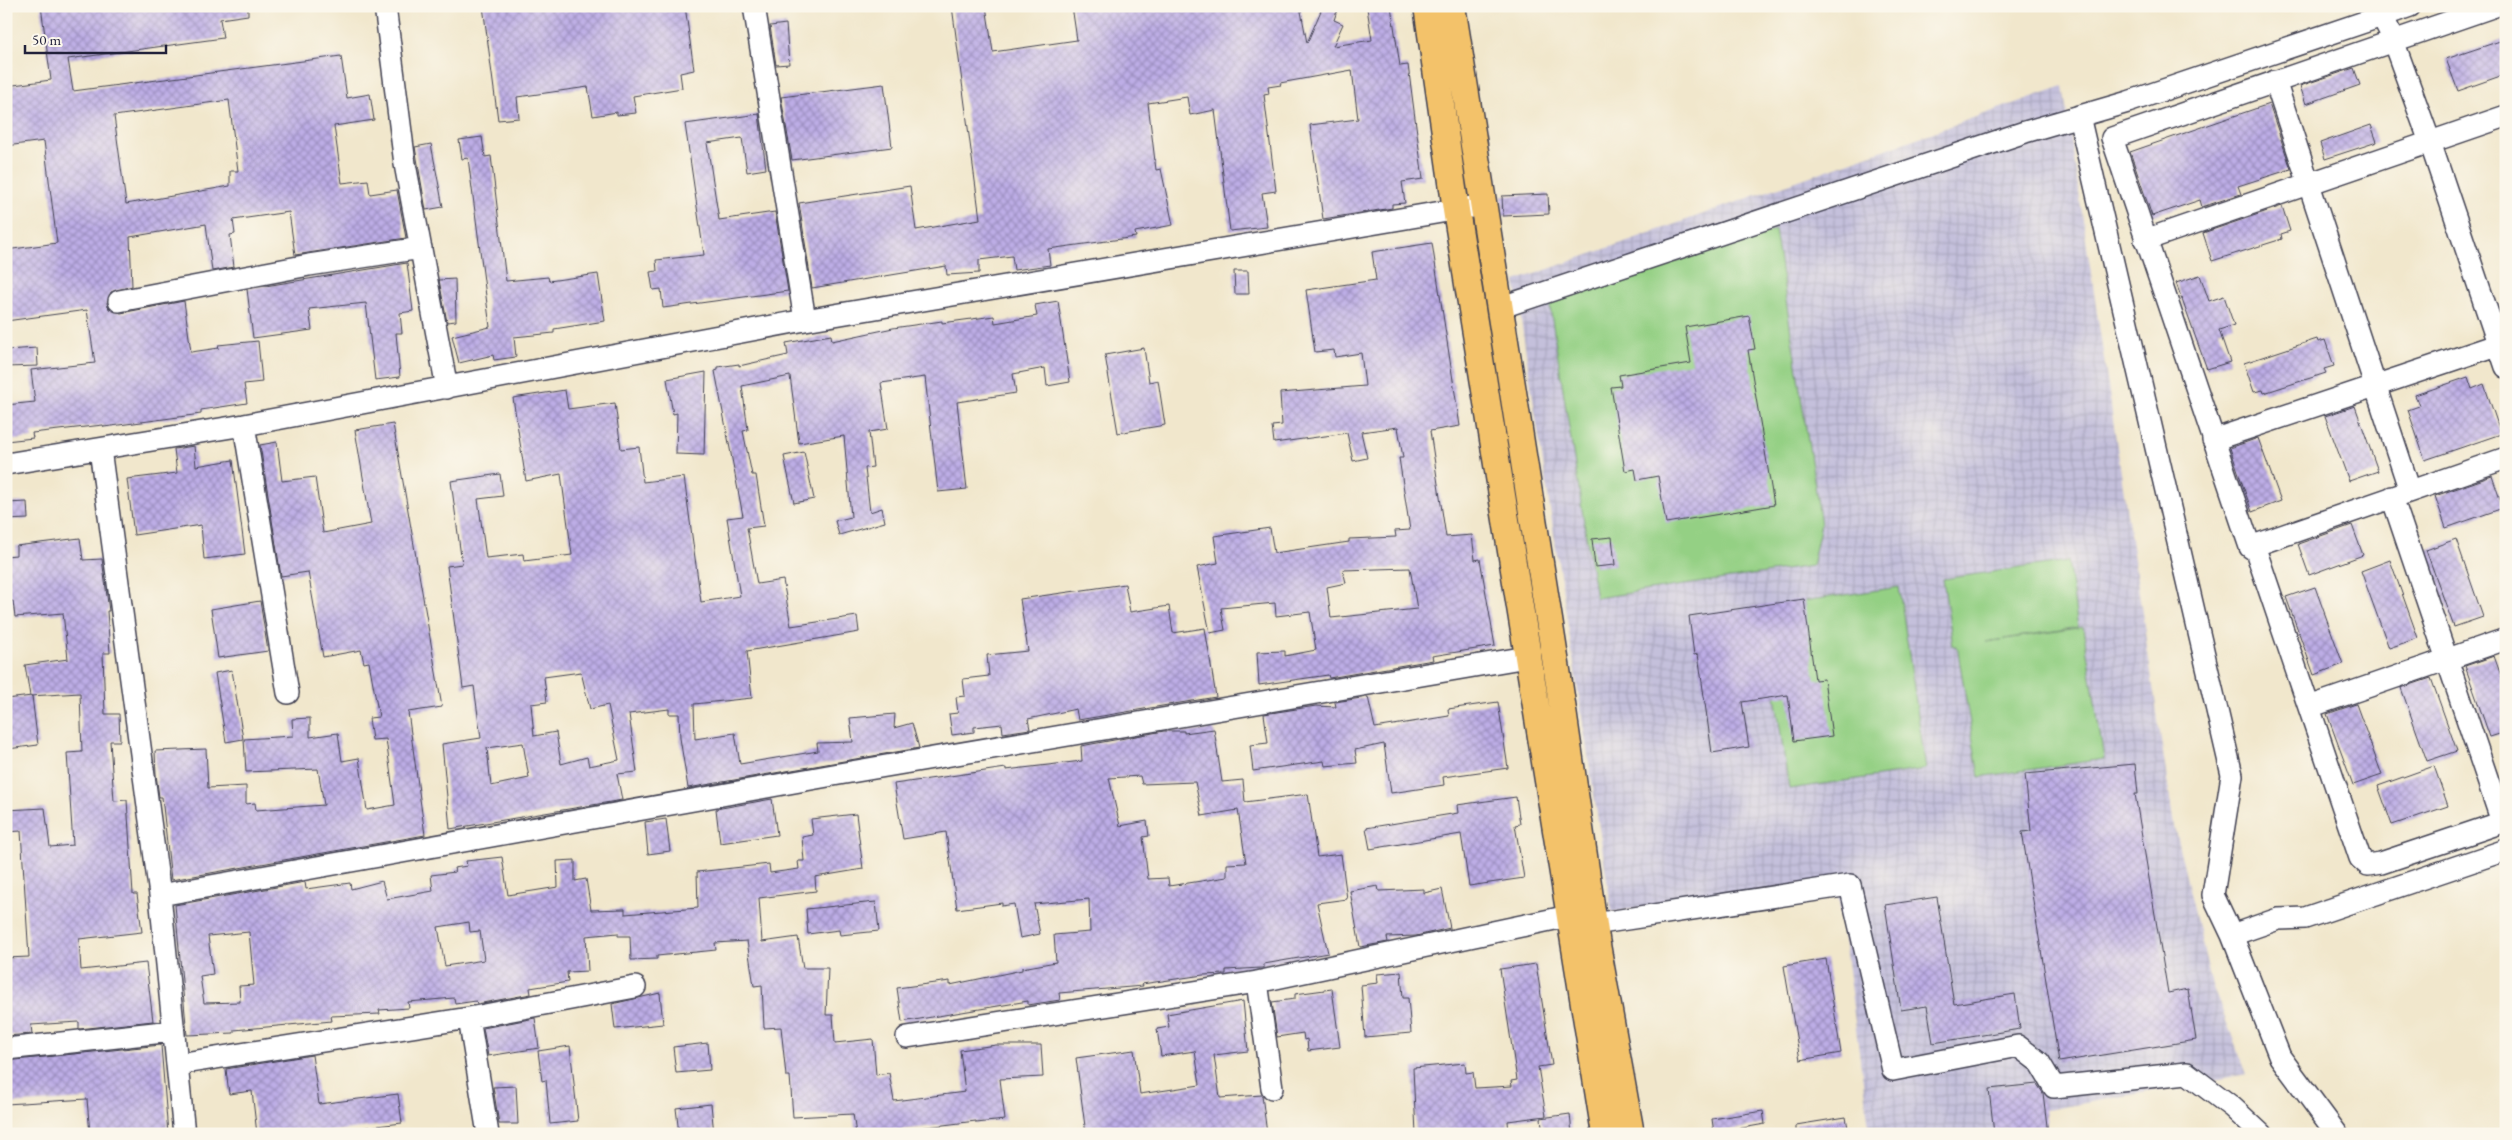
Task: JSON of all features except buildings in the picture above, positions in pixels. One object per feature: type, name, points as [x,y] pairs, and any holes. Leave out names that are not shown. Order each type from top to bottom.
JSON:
[{"type":"main road","points":[[1427,6],[1456,210],[1605,1134]]},
{"type":"main road","points":[[1452,6],[1560,683],[1594,924],[1631,1134]]},
{"type":"street","points":[[385,6],[404,164],[447,388]]},
{"type":"street","points":[[754,6],[805,320]]},
{"type":"street","points":[[1499,308],[2025,132],[2128,102],[2410,6]]},
{"type":"street","points":[[2275,81],[2310,184],[2309,190],[2375,386],[2401,494],[2446,660],[2504,822],[2368,865],[2360,858],[2256,550],[2250,547],[2112,138],[2275,81],[2495,6]]},
{"type":"street","points":[[2382,16],[2430,142],[2502,343],[2506,367]]},
{"type":"street","points":[[2079,116],[2232,775],[2213,895],[2232,935],[2280,1057],[2337,1134]]},
{"type":"street","points":[[2145,240],[2506,116]]},
{"type":"street","points":[[6,464],[244,425],[805,320],[1483,205]]},
{"type":"street","points":[[119,301],[309,265],[421,248]]},
{"type":"street","points":[[2214,440],[2502,343]]},
{"type":"street","points":[[244,425],[288,693]]},
{"type":"street","points":[[100,449],[160,895],[184,1134]]},
{"type":"street","points":[[2250,547],[2506,458]]},
{"type":"street","points":[[2309,707],[2506,640]]},
{"type":"street","points":[[160,895],[830,775],[1527,657]]},
{"type":"street","points":[[2232,935],[2278,919],[2305,918],[2506,850]]},
{"type":"street","points":[[1594,924],[1850,885],[1893,1070],[2018,1046],[2039,1062],[2054,1087],[2186,1073],[2232,1107],[2261,1134]]},
{"type":"street","points":[[906,1037],[1256,982],[1569,916]]},
{"type":"street","points":[[1256,982],[1272,1088]]},
{"type":"street","points":[[178,1064],[469,1018],[634,987]]},
{"type":"street","points":[[469,1018],[488,1134]]},
{"type":"street","points":[[6,1049],[173,1031]]},
{"type":"shaded area","points":[[2063,86],[2174,826],[2212,985],[2247,1074],[1996,1119],[2004,1134],[1870,1134],[1836,880],[1612,912],[1515,281]]},
{"type":"green space","points":[[1775,230],[1821,524],[1812,566],[1596,598],[1549,301]]},
{"type":"green space","points":[[2068,561],[2078,627],[1986,642],[2083,627],[2104,759],[1979,777],[1957,646],[1953,646],[1943,579]]},
{"type":"green space","points":[[1899,587],[1926,769],[1789,789],[1762,607]]}]
